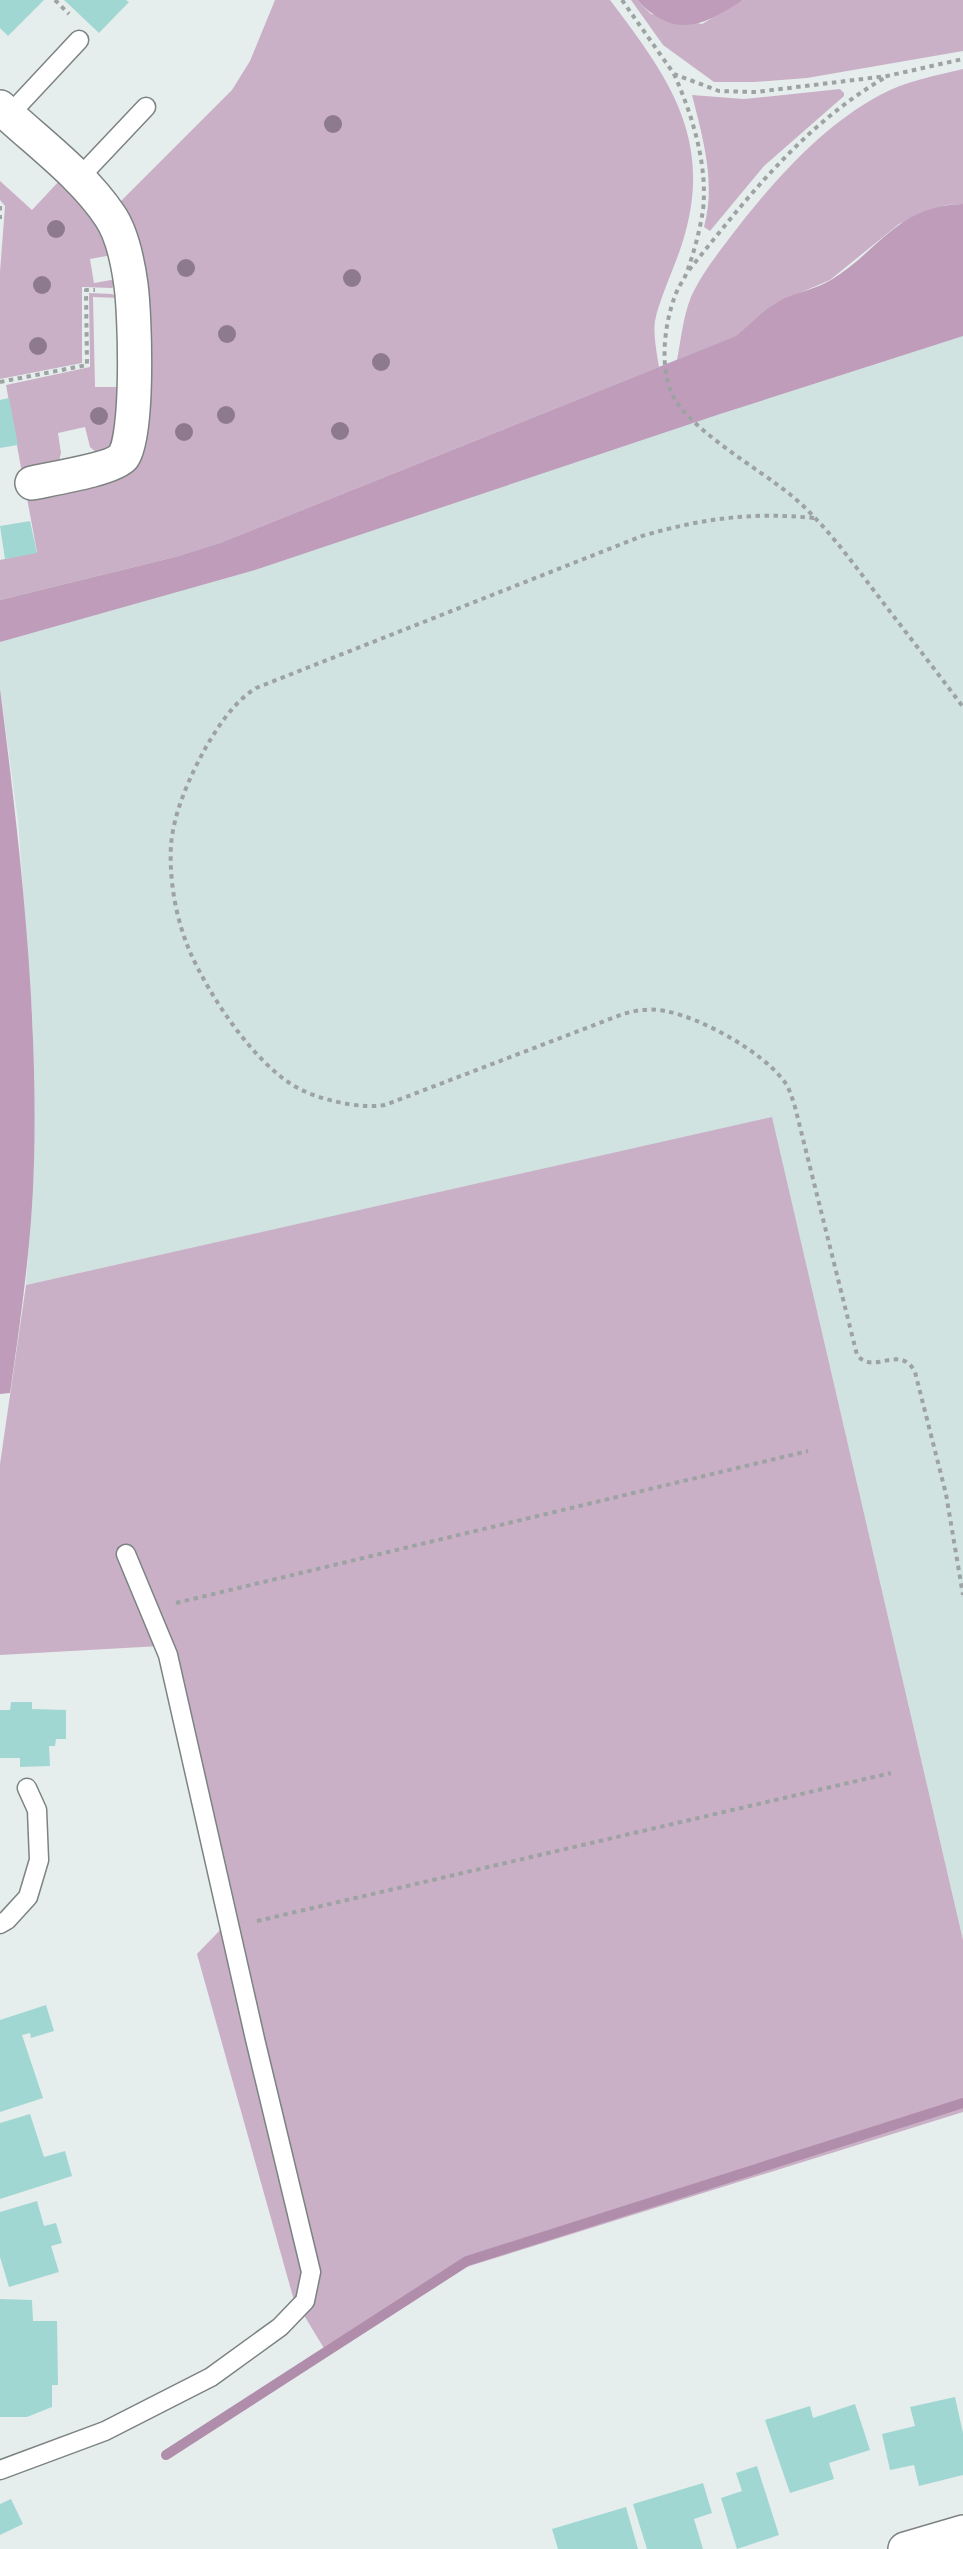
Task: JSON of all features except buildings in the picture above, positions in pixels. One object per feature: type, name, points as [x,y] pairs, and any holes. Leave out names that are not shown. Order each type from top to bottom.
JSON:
[{"type":"street","points":[[4,111],[78,179],[111,218],[123,248],[132,291],[133,389],[131,432],[125,455],[116,463],[108,466],[32,483]]},
{"type":"street","points":[[905,2549],[963,2532]]},
{"type":"lane","points":[[4,111],[79,40]]},
{"type":"lane","points":[[78,179],[146,107]]},
{"type":"lane","points":[[0,2470],[105,2431],[211,2377],[280,2327],[305,2301],[311,2271],[168,1655],[126,1554]]},
{"type":"lane","points":[[0,1924],[7,1920],[28,1897],[39,1860],[37,1810],[27,1788]]},
{"type":"path","points":[[622,0],[674,74],[684,95],[693,128],[703,188],[703,209],[687,273]]},
{"type":"path","points":[[674,74],[706,88],[732,93],[756,92],[887,76],[963,59]]},
{"type":"path","points":[[887,76],[837,108],[783,158],[687,273],[675,295],[669,314],[665,358],[670,389],[691,419],[771,479],[814,518],[846,554],[963,707]]},
{"type":"path","points":[[0,206],[0,219]]},
{"type":"path","points":[[0,382],[87,365],[86,290],[132,291]]},
{"type":"path","points":[[814,518],[765,514],[732,516],[642,536],[256,688],[237,702],[191,776],[173,833],[171,861],[174,894],[178,916],[190,953],[233,1023],[250,1045],[281,1077],[295,1087],[325,1099],[363,1106],[385,1105],[623,1014],[643,1009],[666,1011],[701,1023],[742,1047],[775,1071],[788,1088],[795,1107],[857,1355],[865,1362],[902,1359],[912,1365],[915,1371],[946,1494],[963,1595]]},
{"type":"path","points":[[149,1610],[808,1451]]},
{"type":"path","points":[[230,1928],[891,1773]]},
{"type":"shaded area","points":[[275,0],[610,0],[632,29],[668,85],[681,113],[690,142],[693,174],[691,207],[682,244],[655,321],[659,367],[220,543],[175,557],[0,600],[0,560],[37,552],[26,493],[124,470],[119,203],[232,90],[250,61]]},
{"type":"shaded area","points":[[631,0],[637,0],[651,14],[702,24],[743,0],[963,0],[963,51],[807,78],[714,82],[663,45]]},
{"type":"shaded area","points":[[637,0],[743,0],[715,17],[689,25],[664,21]]},
{"type":"shaded area","points":[[963,69],[963,204],[946,205],[899,224],[830,280],[774,304],[737,336],[677,360],[686,312],[699,282],[744,219],[797,159],[836,124],[880,95],[910,82]]},
{"type":"shaded area","points":[[840,89],[844,96],[764,166],[710,231],[704,227],[709,194],[707,161],[692,95],[744,99]]},
{"type":"shaded area","points":[[61,179],[90,207],[112,255],[90,259],[94,283],[117,279],[118,284],[112,288],[82,287],[82,363],[0,379],[0,272],[5,206],[0,200],[0,181],[32,210]]},
{"type":"shaded area","points":[[963,204],[963,336],[720,414],[255,570],[0,642],[0,600],[175,557],[220,543],[736,336],[777,302],[831,280],[905,221],[922,212]]},
{"type":"shaded area","points":[[89,293],[112,294],[120,298],[93,297],[95,387],[122,387],[118,445],[97,453],[90,447],[85,427],[58,433],[61,453],[59,461],[22,473],[6,385],[90,367]]},
{"type":"shaded area","points":[[963,295],[963,1940],[772,1118],[26,1285],[34,1165],[33,1028],[18,821],[0,689],[0,600],[175,557]]},
{"type":"shaded area","points":[[0,689],[26,925],[35,1103],[33,1192],[25,1278],[10,1393],[0,1394]]},
{"type":"shaded area","points":[[772,1117],[963,1940],[963,2112],[460,2269],[328,2355],[293,2297],[197,1954],[225,1925],[160,1646],[0,1655],[0,1464],[26,1285]]},
{"type":"waterway","points":[[166,2455],[467,2261],[963,2103]]}]
